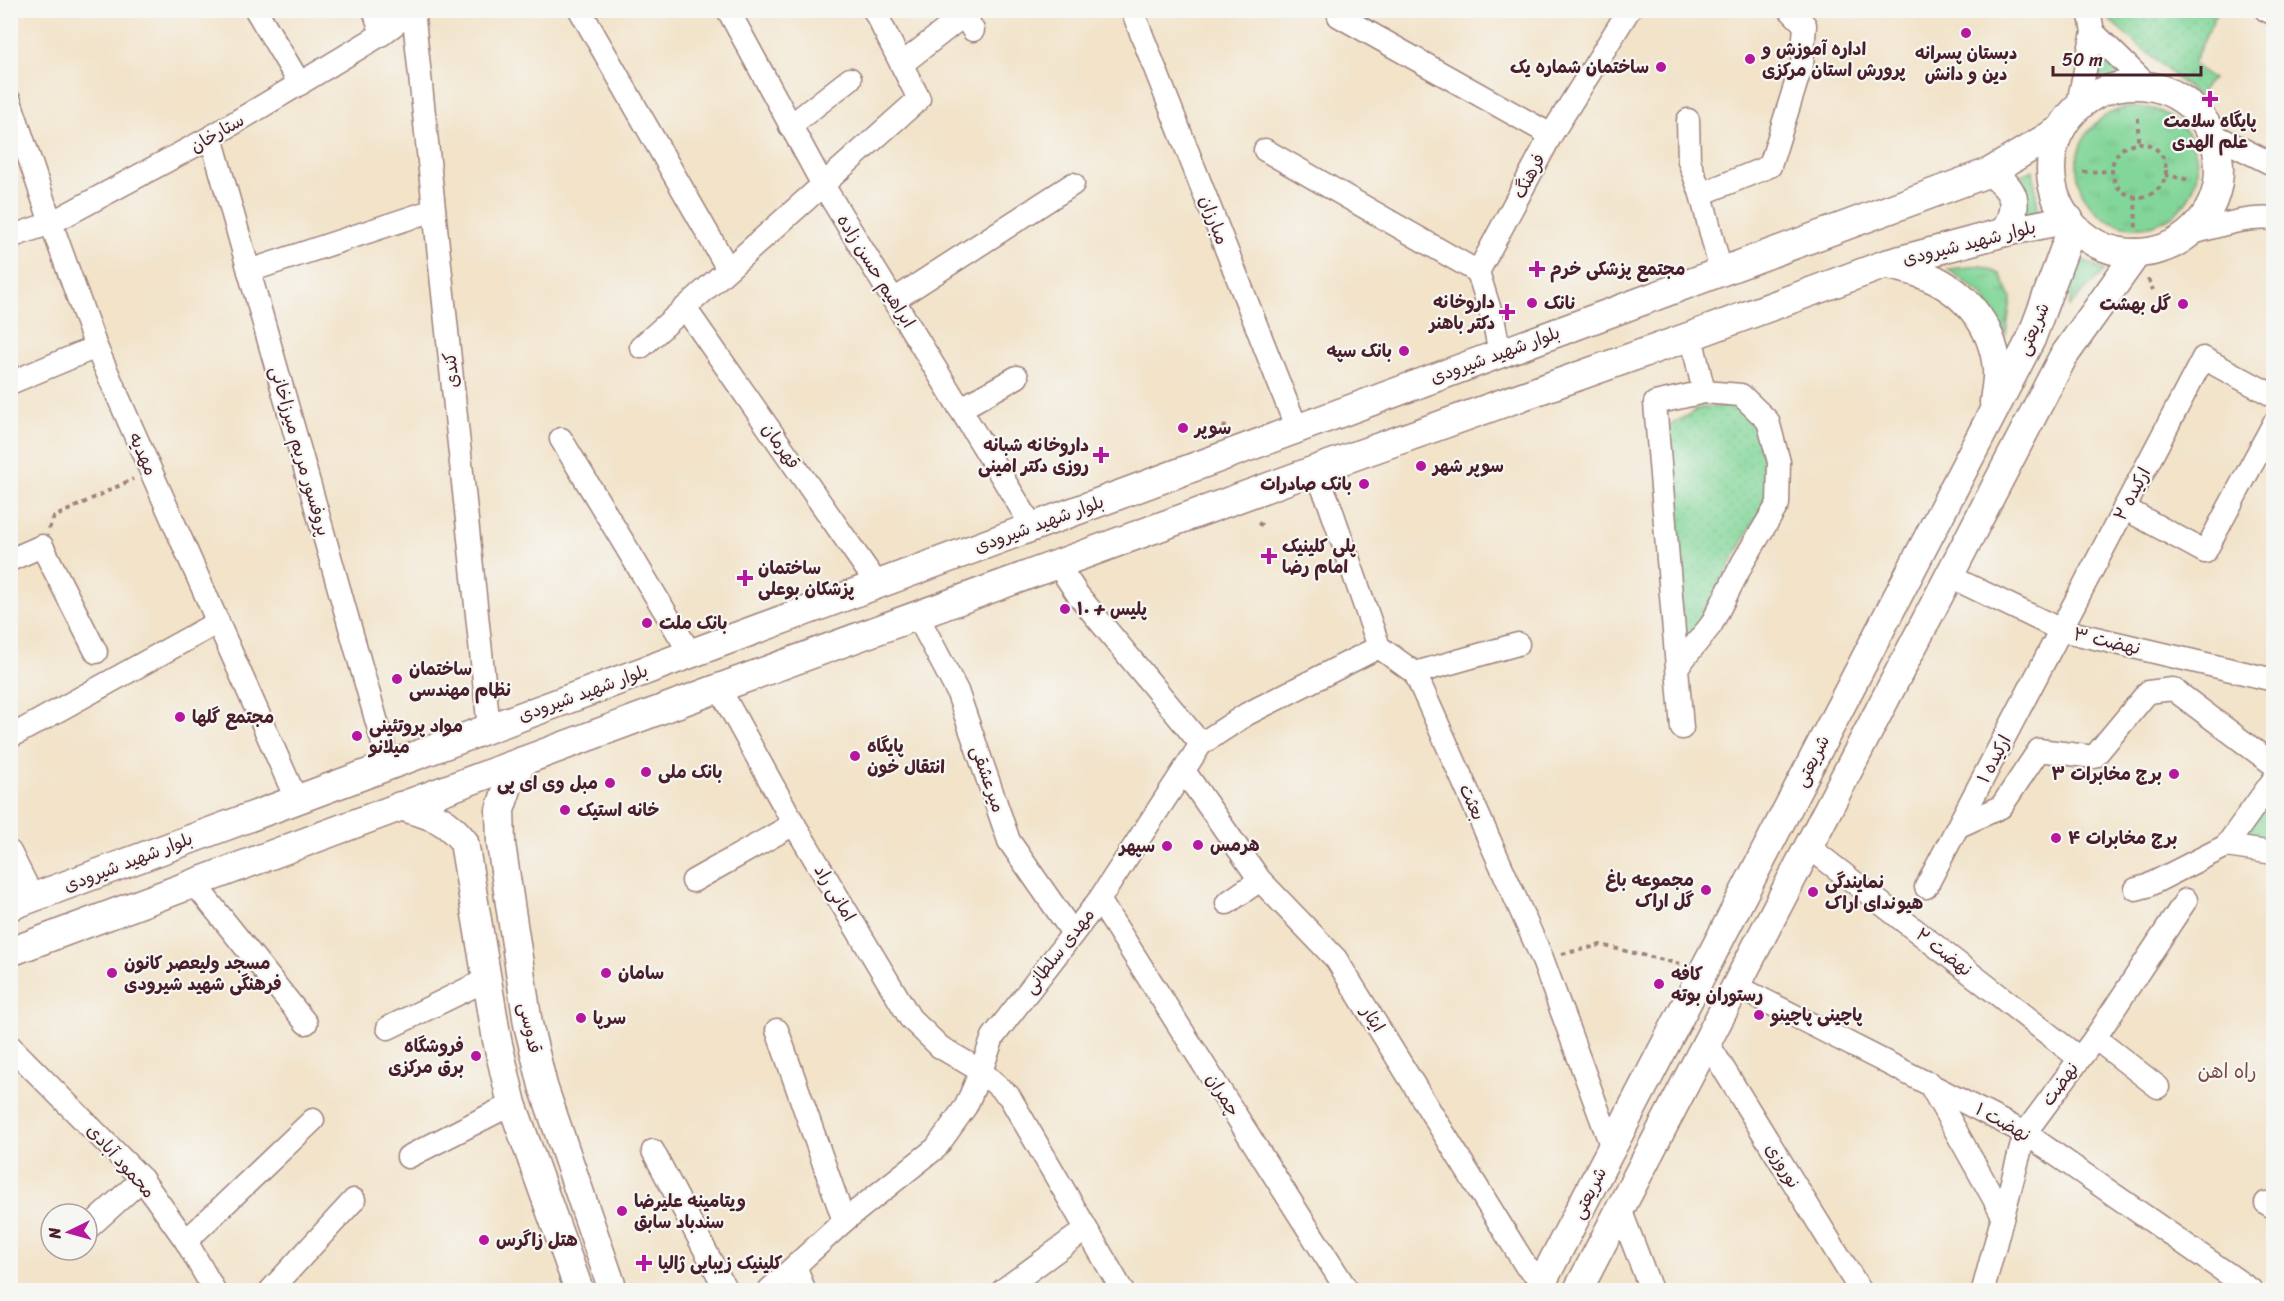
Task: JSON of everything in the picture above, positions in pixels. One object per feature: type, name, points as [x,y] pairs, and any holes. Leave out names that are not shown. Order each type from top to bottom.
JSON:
[{"type":"main road","name":"بلوار شهید شیرودی","points":[[22,902],[1989,172],[2069,118],[2097,93],[2121,85],[2147,85]]},
{"type":"main road","points":[[2069,118],[2052,153],[2052,179],[2059,204],[2071,223],[2091,241],[2113,250],[2137,254],[2164,248],[2188,234],[2207,213],[2217,187],[2219,159],[2211,133],[2195,109],[2173,93],[2147,85]]},
{"type":"main road","points":[[1989,172],[2005,183],[2014,199],[2013,217],[2005,232]]},
{"type":"main road","name":"بلوار شهید شیرودی","points":[[10,952],[719,688],[1886,264],[2005,232],[2071,223]]},
{"type":"main road","name":"شریعتی","points":[[1540,1285],[2031,339],[2071,223]]},
{"type":"main road","name":"شریعتی","points":[[1578,1290],[2063,357],[2137,254]]},
{"type":"main road","points":[[1886,264],[1920,273],[1954,291],[1972,308],[1987,332],[1997,370],[1993,413]]},
{"type":"main road","points":[[2031,339],[2038,333],[2046,331],[2055,333],[2062,339],[2065,348],[2063,357]]},
{"type":"main road","name":"قدوسی","points":[[523,761],[508,786],[501,804],[501,844],[528,1024],[543,1086],[613,1290]]},
{"type":"main road","points":[[400,806],[447,822],[464,842]]},
{"type":"main road","points":[[464,842],[467,831],[472,826],[488,824],[495,831],[501,844]]},
{"type":"main road","name":"قدوسی","points":[[464,842],[486,980],[512,1104],[579,1290]]},
{"type":"street","points":[[256,10],[300,84]]},
{"type":"street","points":[[374,10],[382,34]]},
{"type":"street","points":[[580,10],[728,269]]},
{"type":"street","name":"ابراهیم حسن زاده","points":[[728,10],[823,185],[1032,526]]},
{"type":"street","points":[[641,347],[919,99],[874,10]]},
{"type":"street","name":"مبارزان","points":[[1132,10],[1297,429]]},
{"type":"street","points":[[1701,194],[1770,166],[1802,64],[1805,25],[1790,10]]},
{"type":"street","points":[[2266,10],[2274,14]]},
{"type":"street","name":"ستارخان","points":[[10,237],[51,222],[211,137],[382,34],[413,11]]},
{"type":"street","name":"کندی","points":[[413,11],[489,728]]},
{"type":"street","name":"فرهنگ","points":[[1478,272],[1551,135],[1627,11]]},
{"type":"street","points":[[902,64],[964,15],[973,30]]},
{"type":"street","points":[[1340,16],[1551,135]]},
{"type":"street","points":[[2091,21],[2147,85]]},
{"type":"street","points":[[2069,118],[2091,21]]},
{"type":"street","points":[[790,126],[850,79]]},
{"type":"street","name":"مهدیه","points":[[10,101],[96,347],[296,799]]},
{"type":"street","points":[[1688,120],[1689,161],[1701,194],[1721,272]]},
{"type":"street","points":[[2211,133],[2274,165]]},
{"type":"street","name":"پروفسور مریم میرزاخانی","points":[[211,137],[389,765]]},
{"type":"street","points":[[1265,150],[1478,272],[1494,323],[1500,354]]},
{"type":"street","points":[[894,300],[1073,184]]},
{"type":"street","points":[[249,270],[434,210]]},
{"type":"street","points":[[2188,234],[2232,222],[2274,219]]},
{"type":"street","name":"قهرمان","points":[[685,308],[877,584]]},
{"type":"street","points":[[1691,336],[1704,392]]},
{"type":"street","points":[[10,383],[96,347]]},
{"type":"street","name":"ارکیده ۲","points":[[2061,630],[2203,358],[2274,396]]},
{"type":"street","points":[[960,409],[1017,377]]},
{"type":"street","points":[[1678,666],[1711,625],[1743,562],[1778,504],[1779,462],[1768,421],[1741,395],[1704,392],[1655,403],[1682,728]]},
{"type":"street","points":[[2124,508],[2205,552],[2274,423]]},
{"type":"street","points":[[561,439],[690,653]]},
{"type":"street","points":[[1315,470],[1329,503],[1379,647]]},
{"type":"street","points":[[10,560],[42,546],[96,652]]},
{"type":"street","points":[[1058,565],[1078,595],[1201,744]]},
{"type":"street","name":"نهضت ۳","points":[[1949,576],[2061,630],[2274,680]]},
{"type":"street","name":"میرعشقی","points":[[918,617],[957,691],[1009,841],[1073,933]]},
{"type":"street","points":[[10,737],[218,622]]},
{"type":"street","name":"ارکیده ۱","points":[[1926,887],[2061,630]]},
{"type":"street","points":[[1414,673],[1518,644]]},
{"type":"street","name":"بعثت","points":[[1379,647],[1414,673],[1542,958],[1612,1148]]},
{"type":"street","name":"مهدی سلطانی","points":[[770,1290],[844,1221],[936,1148],[966,1106],[993,1037],[1099,900],[1201,744],[1247,714],[1379,647]]},
{"type":"street","name":"امانی راد","points":[[719,688],[794,824],[910,1018],[940,1047],[981,1071],[1009,1096],[1122,1290]]},
{"type":"street","points":[[1959,826],[2001,807],[2039,750],[2094,758],[2148,692],[2173,689],[2274,765]]},
{"type":"street","name":"ایثار","points":[[1184,771],[1260,880],[1336,959],[1540,1285]]},
{"type":"street","points":[[2226,846],[2274,779]]},
{"type":"street","points":[[693,881],[794,824]]},
{"type":"street","points":[[2136,889],[2162,868],[2226,846],[2274,853]]},
{"type":"street","name":"نهضت ۲","points":[[1809,847],[2079,1058]]},
{"type":"street","points":[[10,852],[22,902]]},
{"type":"street","points":[[1227,903],[1260,880]]},
{"type":"street","points":[[194,883],[306,1023]]},
{"type":"street","name":"چمران","points":[[1099,900],[1347,1290]]},
{"type":"street","name":"نهضت","points":[[1983,1290],[2025,1132],[2095,1038],[2186,900]]},
{"type":"street","points":[[388,1028],[486,980]]},
{"type":"street","name":"نهضت ۱","points":[[1736,986],[2025,1132],[2251,1290]]},
{"type":"street","points":[[777,1030],[844,1221]]},
{"type":"street","points":[[2095,1038],[2158,1087]]},
{"type":"street","name":"نوروزی","points":[[1707,1042],[1860,1290]]},
{"type":"street","name":"محمود آبادی","points":[[10,1047],[142,1179],[186,1241],[214,1290]]},
{"type":"street","points":[[1929,1083],[2004,1215]]},
{"type":"street","points":[[408,1157],[512,1104]]},
{"type":"street","points":[[186,1241],[313,1120]]},
{"type":"street","points":[[653,1150],[726,1290]]},
{"type":"street","points":[[99,1218],[142,1179]]},
{"type":"street","points":[[271,1290],[354,1200]]},
{"type":"street","points":[[1620,1209],[1651,1290]]},
{"type":"street","points":[[1003,1290],[1085,1230]]},
{"type":"street","points":[[796,1267],[804,1290]]},
{"type":"path","points":[[2138,118],[2138,143]]},
{"type":"path","points":[[2138,143],[2153,147],[2159,152],[2165,166],[2165,175],[2158,189],[2151,194],[2135,196],[2119,188],[2112,171],[2113,163],[2122,148],[2138,143]]},
{"type":"path","points":[[2083,172],[2112,171]]},
{"type":"path","points":[[2165,175],[2190,180]]},
{"type":"path","points":[[2135,196],[2137,254]]},
{"type":"path","points":[[1224,429],[1226,421]]},
{"type":"path","points":[[42,546],[54,517],[151,471]]},
{"type":"path","points":[[1258,523],[1266,527]]},
{"type":"path","points":[[1542,958],[1601,945],[1704,970]]},
{"type":"green space","points":[[2212,10],[2217,13],[2193,63],[2212,79],[2197,96],[2105,16],[2105,11]]},
{"type":"green space","points":[[2097,47],[2120,76],[2089,86]]},
{"type":"green space","points":[[2137,107],[2160,112],[2179,125],[2192,144],[2197,167],[2192,190],[2179,209],[2160,222],[2137,227],[2114,222],[2095,209],[2082,190],[2077,167],[2082,144],[2095,125],[2114,112]]},
{"type":"green space","points":[[2033,170],[2039,218],[2021,219],[2014,178]]},
{"type":"green space","points":[[2075,256],[2104,271],[2069,307]]},
{"type":"green space","points":[[1982,266],[2000,274],[2011,298],[2006,335],[1982,295],[1948,269]]},
{"type":"green space","points":[[1737,406],[1760,428],[1769,461],[1765,502],[1685,646],[1667,427],[1700,408]]},
{"type":"green space","points":[[2273,791],[2273,828],[2270,846],[2238,841]]},
{"type":"place","name":"دبستان پسرانه دین و دانش","points":[[1966,33]]},
{"type":"place","name":"اداره آموزش و پرورش استان مرکزی","points":[[1750,59]]},
{"type":"place","name":"ساختمان شماره یک","points":[[1661,67]]},
{"type":"place","name":"پایگاه سلامت علم الهدی","points":[[2210,99]]},
{"type":"place","name":"مجتمع پزشکی خرم","points":[[1537,269]]},
{"type":"place","name":"نانک","points":[[1532,303]]},
{"type":"place","name":"گل بهشت","points":[[2183,304]]},
{"type":"place","name":"داروخانه دکتر باهنر","points":[[1507,312]]},
{"type":"place","name":"بانک سپه","points":[[1404,351]]},
{"type":"place","name":"سوپر","points":[[1183,428]]},
{"type":"place","name":"داروخانه شبانه روزی دکتر امینی","points":[[1101,455]]},
{"type":"place","name":"سوپر شهر","points":[[1421,466]]},
{"type":"place","name":"بانک صادرات","points":[[1364,484]]},
{"type":"place","name":"پلی کلینیک امام رضا","points":[[1269,556]]},
{"type":"place","name":"ساختمان پزشکان بوعلی","points":[[745,578]]},
{"type":"place","name":"پلیس + ۱۰","points":[[1065,609]]},
{"type":"place","name":"بانک ملت","points":[[647,623]]},
{"type":"place","name":"ساختمان نظام مهندسی","points":[[397,679]]},
{"type":"place","name":"مجتمع گلها","points":[[180,717]]},
{"type":"place","name":"مواد پروتئینی میلانو","points":[[357,736]]},
{"type":"place","name":"پایگاه انتقال خون","points":[[855,756]]},
{"type":"place","name":"بانک ملی","points":[[646,772]]},
{"type":"place","name":"برج مخابرات ۳","points":[[2174,774]]},
{"type":"place","name":"مبل وی ای پی","points":[[610,783]]},
{"type":"place","name":"خانه استیک","points":[[565,810]]},
{"type":"place","name":"برج مخابرات ۴","points":[[2056,838]]},
{"type":"place","name":"هرمس","points":[[1198,845]]},
{"type":"place","name":"سپهر","points":[[1167,846]]},
{"type":"place","name":"مجموعه باغ گل اراک","points":[[1706,890]]},
{"type":"place","name":"نمایندگی هیوندای اراک","points":[[1813,892]]},
{"type":"place","name":"مسجد ولیعصر کانون فرهنگی شهید شیرودی","points":[[112,973]]},
{"type":"place","name":"سامان","points":[[606,973]]},
{"type":"place","name":"کافه رستوران بوته","points":[[1659,984]]},
{"type":"place","name":"پاچینی پاچینو","points":[[1759,1015]]},
{"type":"place","name":"سرپا","points":[[581,1018]]},
{"type":"place","name":"فروشگاه برق مرکزی","points":[[476,1056]]},
{"type":"place","name":"ویتامینه علیرضا سندباد سابق","points":[[622,1211]]},
{"type":"place","name":"هتل زاگرس","points":[[484,1240]]},
{"type":"place","name":"کلینیک زیبایی ژالیا","points":[[644,1263]]},
{"type":"district","name":"راه اهن","points":[[2227,1071]]}]
